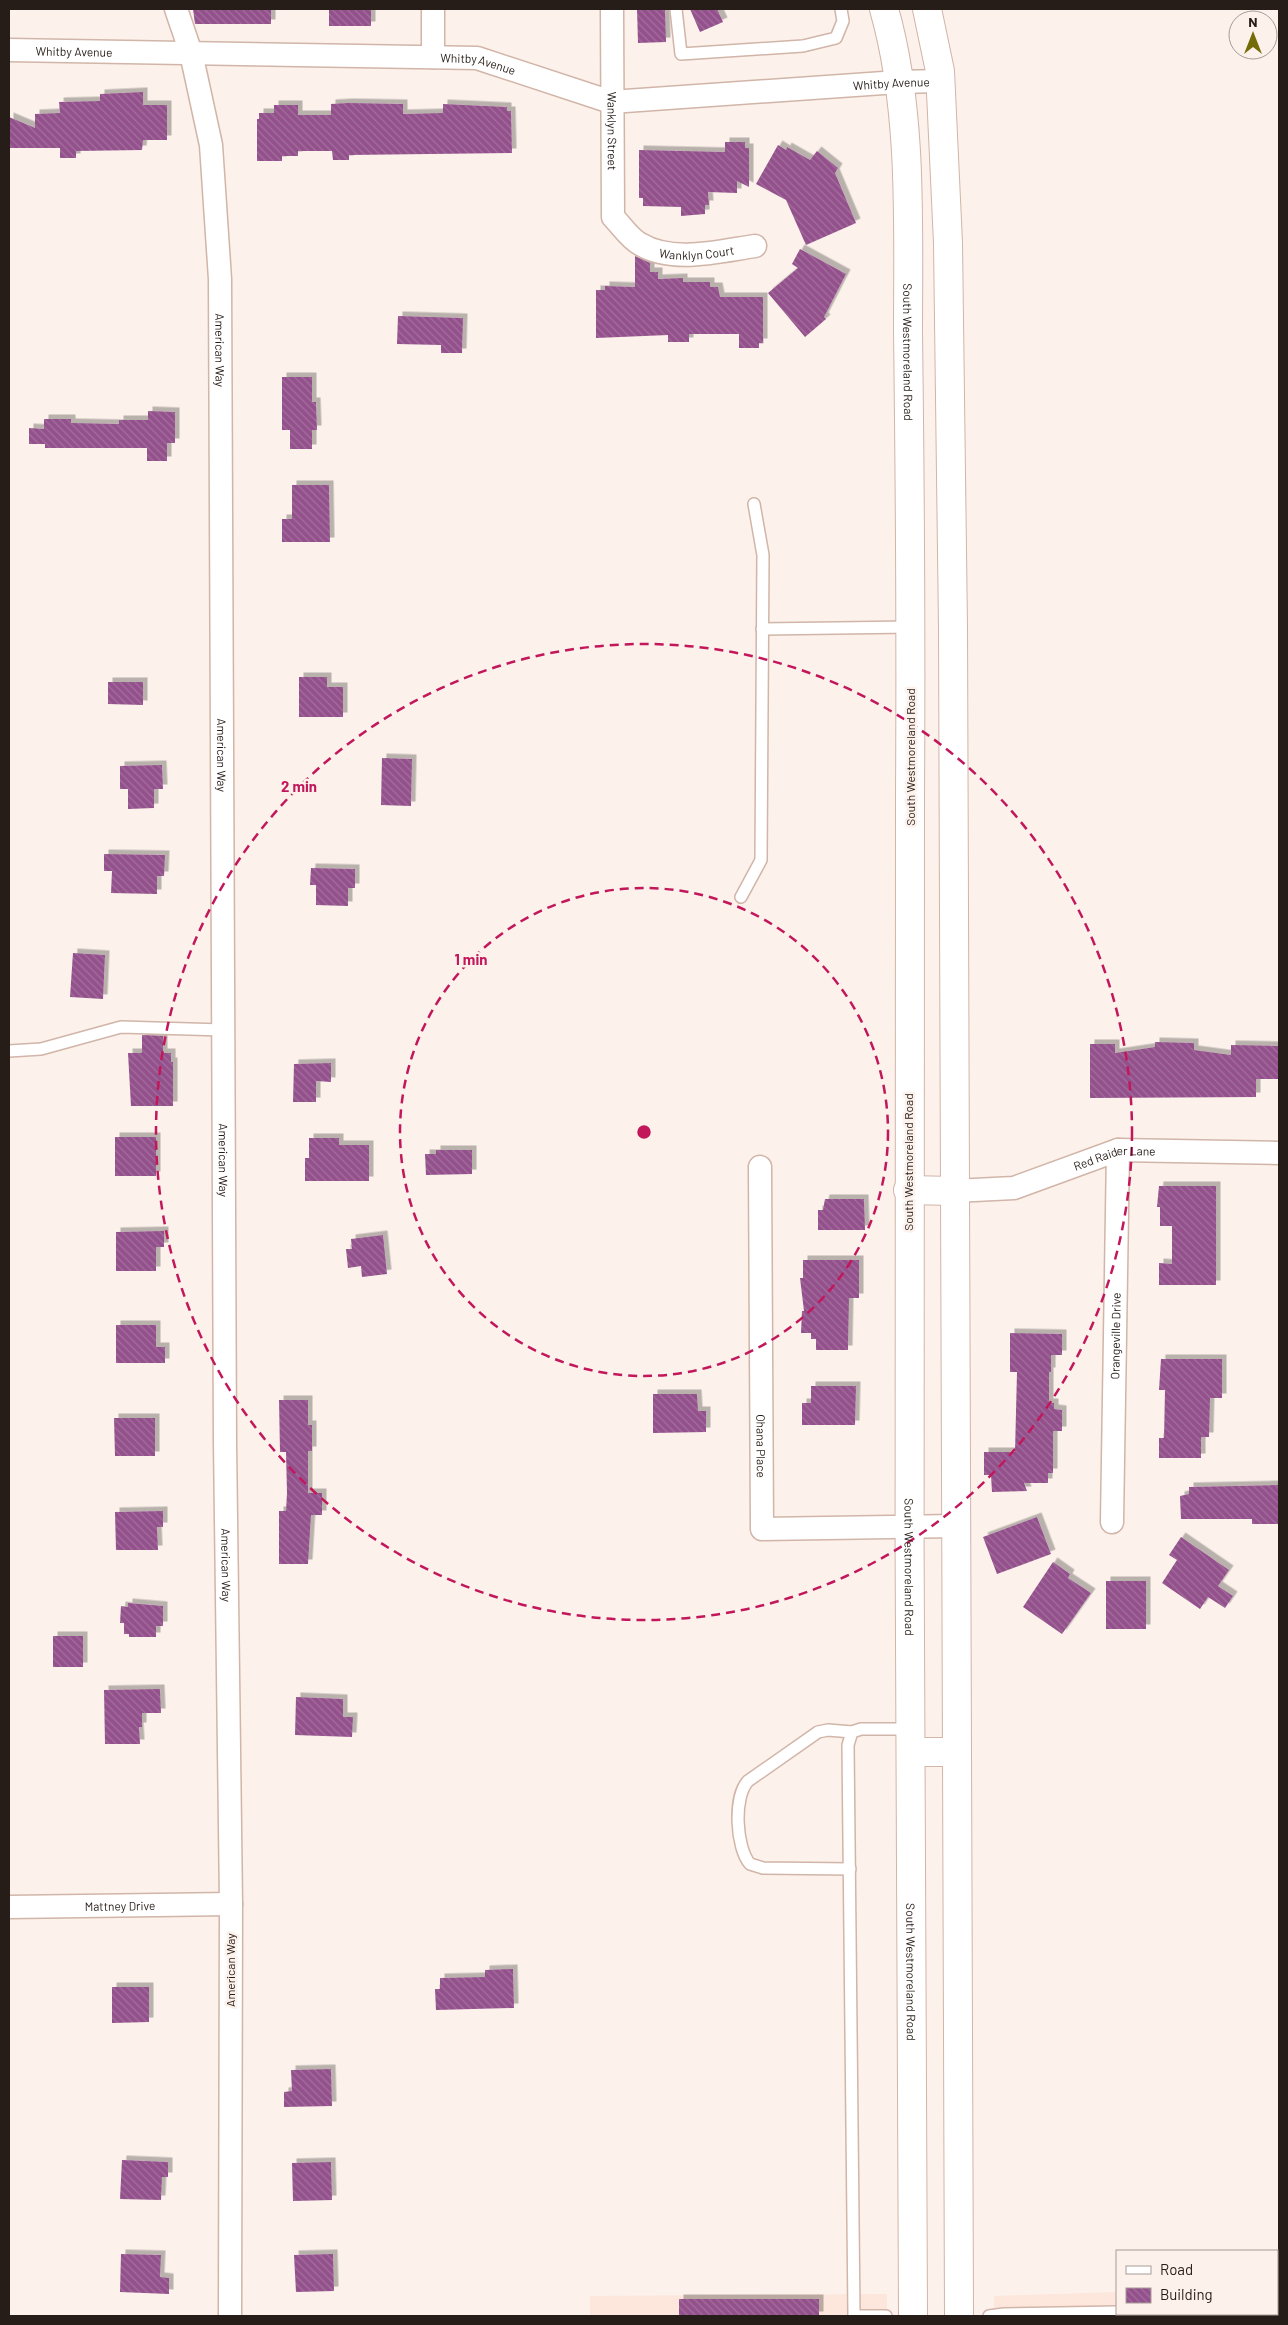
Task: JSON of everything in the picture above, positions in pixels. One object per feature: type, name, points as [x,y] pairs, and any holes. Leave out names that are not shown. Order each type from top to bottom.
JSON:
[{"type":"main road","name":"South Westmoreland Road","points":[[884,9],[889,25],[904,124],[908,222],[911,627],[908,1190],[913,2316]]},
{"type":"main road","points":[[927,9],[941,81],[948,243],[953,628],[959,2316]]},
{"type":"main road","points":[[911,627],[953,628]]},
{"type":"main road","points":[[908,1190],[954,1191]]},
{"type":"main road","points":[[911,1740],[957,1752]]},
{"type":"street","name":"American Way","points":[[176,9],[191,53],[211,145],[220,279],[225,1442],[231,1904],[230,2316]]},
{"type":"street","points":[[433,9],[433,58]]},
{"type":"street","name":"Wanklyn Street","points":[[612,9],[613,217],[639,244]]},
{"type":"street","name":"Whitby Avenue","points":[[9,50],[477,58],[611,102],[898,82],[941,81]]},
{"type":"street","name":"Wanklyn Court","points":[[639,244],[659,252],[694,254],[756,246]]},
{"type":"street","name":"Red Raider Lane","points":[[954,1191],[1014,1188],[1118,1150],[1279,1153]]},
{"type":"street","name":"Orangeville Drive","points":[[1112,1522],[1118,1150]]},
{"type":"street","name":"Ohana Place","points":[[760,1167],[762,1529],[956,1526]]},
{"type":"street","name":"Mattney Drive","points":[[9,1907],[231,1904]]},
{"type":"lane","points":[[676,9],[681,54],[803,46],[836,38],[843,21],[841,9]]},
{"type":"lane","points":[[741,897],[761,860],[763,555],[754,504]]},
{"type":"lane","points":[[762,629],[911,627]]},
{"type":"lane","points":[[9,1051],[41,1049],[121,1027],[223,1030]]},
{"type":"lane","points":[[850,1870],[763,1868],[750,1864],[740,1846],[740,1810],[743,1786],[755,1775],[818,1732],[828,1730],[852,1732],[861,1729],[911,1740]]},
{"type":"lane","points":[[852,1732],[848,1744],[854,2316],[886,2316]]},
{"type":"lane","points":[[989,2316],[1116,2312]]},
{"type":"shaded area","points":[[1279,2261],[1279,2316],[994,2316],[994,2296],[1116,2292],[1116,2315],[1278,2315]]},
{"type":"shaded area","points":[[887,2294],[887,2316],[590,2316],[590,2296]]},
{"type":"building","points":[[193,9],[271,9],[271,24],[195,24]]},
{"type":"building","points":[[329,9],[371,9],[371,26],[329,26]]},
{"type":"building","points":[[637,9],[665,9],[666,42],[638,43]]},
{"type":"building","points":[[690,9],[717,9],[723,22],[700,32]]},
{"type":"building","points":[[143,92],[143,105],[167,105],[167,140],[143,140],[142,150],[76,151],[76,158],[60,158],[60,148],[9,148],[9,117],[35,128],[35,114],[60,113],[59,102],[100,101],[100,94]]},
{"type":"building","points":[[331,104],[403,104],[403,114],[443,113],[443,104],[507,107],[507,111],[511,111],[512,153],[349,155],[349,160],[333,160],[332,151],[298,151],[298,156],[282,156],[282,161],[257,161],[257,119],[259,119],[259,113],[274,113],[274,105],[298,105],[298,115],[331,115]]},
{"type":"building","points":[[725,142],[745,142],[745,148],[749,148],[749,187],[737,181],[737,193],[708,192],[709,205],[705,205],[705,214],[681,216],[681,207],[643,206],[643,198],[639,198],[639,150],[725,152]]},
{"type":"building","points":[[778,145],[786,150],[787,147],[810,160],[817,151],[838,168],[835,173],[856,223],[806,245],[786,200],[756,184]]},
{"type":"building","points":[[800,249],[846,274],[824,317],[826,319],[805,337],[768,293],[798,268],[792,264]]},
{"type":"building","points":[[635,256],[650,263],[650,272],[658,272],[658,279],[683,278],[683,282],[710,282],[710,287],[718,287],[720,297],[763,297],[763,343],[759,343],[759,348],[739,348],[739,334],[689,334],[689,342],[668,342],[668,335],[596,338],[596,290],[605,290],[605,286],[635,287]]},
{"type":"building","points":[[398,316],[463,318],[462,353],[441,353],[441,345],[397,344]]},
{"type":"building","points":[[282,377],[312,377],[312,402],[316,402],[317,430],[312,430],[312,449],[290,449],[290,430],[282,430]]},
{"type":"building","points":[[148,411],[175,412],[175,443],[167,443],[167,461],[147,461],[147,448],[45,448],[45,444],[29,444],[29,428],[44,429],[44,419],[71,419],[71,423],[119,424],[119,420],[148,420]]},
{"type":"building","points":[[292,485],[329,485],[330,542],[282,542],[282,519],[292,519]]},
{"type":"building","points":[[299,677],[327,677],[327,687],[343,687],[343,717],[299,717]]},
{"type":"building","points":[[108,682],[143,682],[143,705],[108,704]]},
{"type":"building","points":[[382,758],[412,759],[411,806],[381,805]]},
{"type":"building","points":[[162,765],[163,789],[154,789],[154,808],[128,809],[128,789],[120,789],[120,766]]},
{"type":"building","points":[[104,854],[165,855],[164,876],[157,876],[157,894],[111,893],[112,871],[104,871]]},
{"type":"building","points":[[311,868],[355,869],[355,888],[348,888],[348,906],[316,905],[316,885],[310,885]]},
{"type":"building","points":[[73,953],[105,955],[103,999],[70,997]]},
{"type":"building","points":[[142,1035],[163,1036],[163,1053],[171,1053],[171,1062],[173,1062],[173,1106],[131,1106],[128,1053],[142,1053]]},
{"type":"building","points":[[1155,1042],[1194,1043],[1194,1050],[1231,1055],[1231,1045],[1279,1046],[1279,1079],[1256,1079],[1256,1097],[1090,1098],[1090,1044],[1115,1044],[1115,1053],[1155,1047]]},
{"type":"building","points":[[331,1063],[331,1082],[316,1081],[316,1102],[293,1102],[294,1064]]},
{"type":"building","points":[[115,1137],[156,1137],[156,1176],[115,1176]]},
{"type":"building","points":[[309,1138],[339,1138],[339,1145],[369,1145],[369,1181],[305,1181],[305,1158],[309,1158]]},
{"type":"building","points":[[436,1150],[472,1150],[472,1174],[426,1175],[425,1154],[436,1154]]},
{"type":"building","points":[[1159,1186],[1216,1186],[1216,1285],[1159,1285],[1159,1263],[1172,1264],[1172,1226],[1160,1226],[1160,1207],[1157,1207]]},
{"type":"building","points":[[825,1199],[864,1199],[865,1230],[818,1230],[818,1210],[823,1210]]},
{"type":"building","points":[[164,1231],[164,1247],[156,1247],[156,1271],[116,1271],[116,1232]]},
{"type":"building","points":[[383,1235],[387,1274],[362,1277],[361,1266],[348,1268],[346,1249],[352,1249],[351,1239]]},
{"type":"building","points":[[803,1260],[859,1260],[859,1298],[849,1298],[848,1350],[816,1350],[816,1339],[811,1339],[811,1333],[801,1333],[802,1311],[804,1311],[800,1278],[803,1278]]},
{"type":"building","points":[[116,1325],[156,1325],[156,1347],[165,1347],[165,1363],[116,1363]]},
{"type":"building","points":[[1010,1333],[1062,1334],[1062,1355],[1051,1355],[1049,1403],[1054,1403],[1054,1409],[1062,1410],[1062,1431],[1053,1431],[1053,1473],[1048,1473],[1048,1483],[1024,1483],[1027,1491],[992,1492],[991,1475],[984,1475],[984,1452],[1015,1452],[1017,1372],[1010,1372]]},
{"type":"building","points":[[1161,1359],[1222,1359],[1222,1398],[1210,1398],[1209,1437],[1201,1437],[1201,1458],[1159,1458],[1159,1438],[1164,1438],[1165,1390],[1159,1390]]},
{"type":"building","points":[[811,1386],[856,1386],[855,1425],[802,1425],[802,1403],[811,1403]]},
{"type":"building","points":[[653,1394],[697,1394],[698,1411],[706,1411],[706,1432],[653,1433]]},
{"type":"building","points":[[279,1400],[308,1400],[308,1425],[312,1425],[312,1451],[308,1451],[308,1493],[322,1493],[322,1515],[311,1515],[308,1564],[279,1564],[279,1511],[286,1511],[287,1493],[286,1452],[280,1452]]},
{"type":"building","points":[[114,1418],[155,1418],[155,1456],[115,1456]]},
{"type":"building","points":[[1279,1485],[1279,1524],[1252,1524],[1252,1519],[1181,1519],[1180,1496],[1189,1494],[1189,1487]]},
{"type":"building","points":[[163,1511],[163,1527],[157,1527],[158,1550],[116,1550],[115,1512]]},
{"type":"building","points":[[1037,1517],[1051,1554],[997,1574],[983,1537]]},
{"type":"building","points":[[1181,1537],[1229,1570],[1218,1586],[1233,1596],[1225,1608],[1208,1597],[1200,1609],[1162,1583],[1177,1560],[1169,1555]]},
{"type":"building","points":[[1053,1562],[1070,1574],[1068,1578],[1091,1593],[1062,1634],[1023,1607]]},
{"type":"building","points":[[1106,1581],[1146,1581],[1146,1629],[1106,1629]]},
{"type":"building","points":[[128,1603],[163,1606],[163,1626],[156,1626],[156,1637],[129,1637],[129,1634],[124,1634],[124,1623],[120,1623],[121,1606],[128,1607]]},
{"type":"building","points":[[53,1636],[83,1636],[83,1667],[53,1667]]},
{"type":"building","points":[[160,1689],[161,1713],[142,1713],[142,1727],[139,1727],[140,1744],[105,1744],[104,1690]]},
{"type":"building","points":[[296,1697],[343,1699],[343,1717],[353,1717],[352,1737],[295,1735]]},
{"type":"building","points":[[513,1969],[514,2008],[436,2010],[435,1989],[440,1989],[440,1978],[485,1977],[485,1970]]},
{"type":"building","points":[[112,1987],[149,1987],[149,2022],[112,2023]]},
{"type":"building","points":[[331,2069],[332,2106],[284,2107],[284,2092],[292,2091],[291,2070]]},
{"type":"building","points":[[122,2160],[168,2162],[168,2177],[162,2177],[161,2200],[120,2199]]},
{"type":"building","points":[[331,2162],[332,2200],[293,2201],[292,2163]]},
{"type":"building","points":[[121,2254],[161,2255],[160,2277],[169,2278],[169,2294],[120,2292]]},
{"type":"building","points":[[333,2254],[334,2291],[296,2292],[294,2255]]},
{"type":"building","points":[[679,2299],[819,2299],[819,2316],[679,2316]]}]
